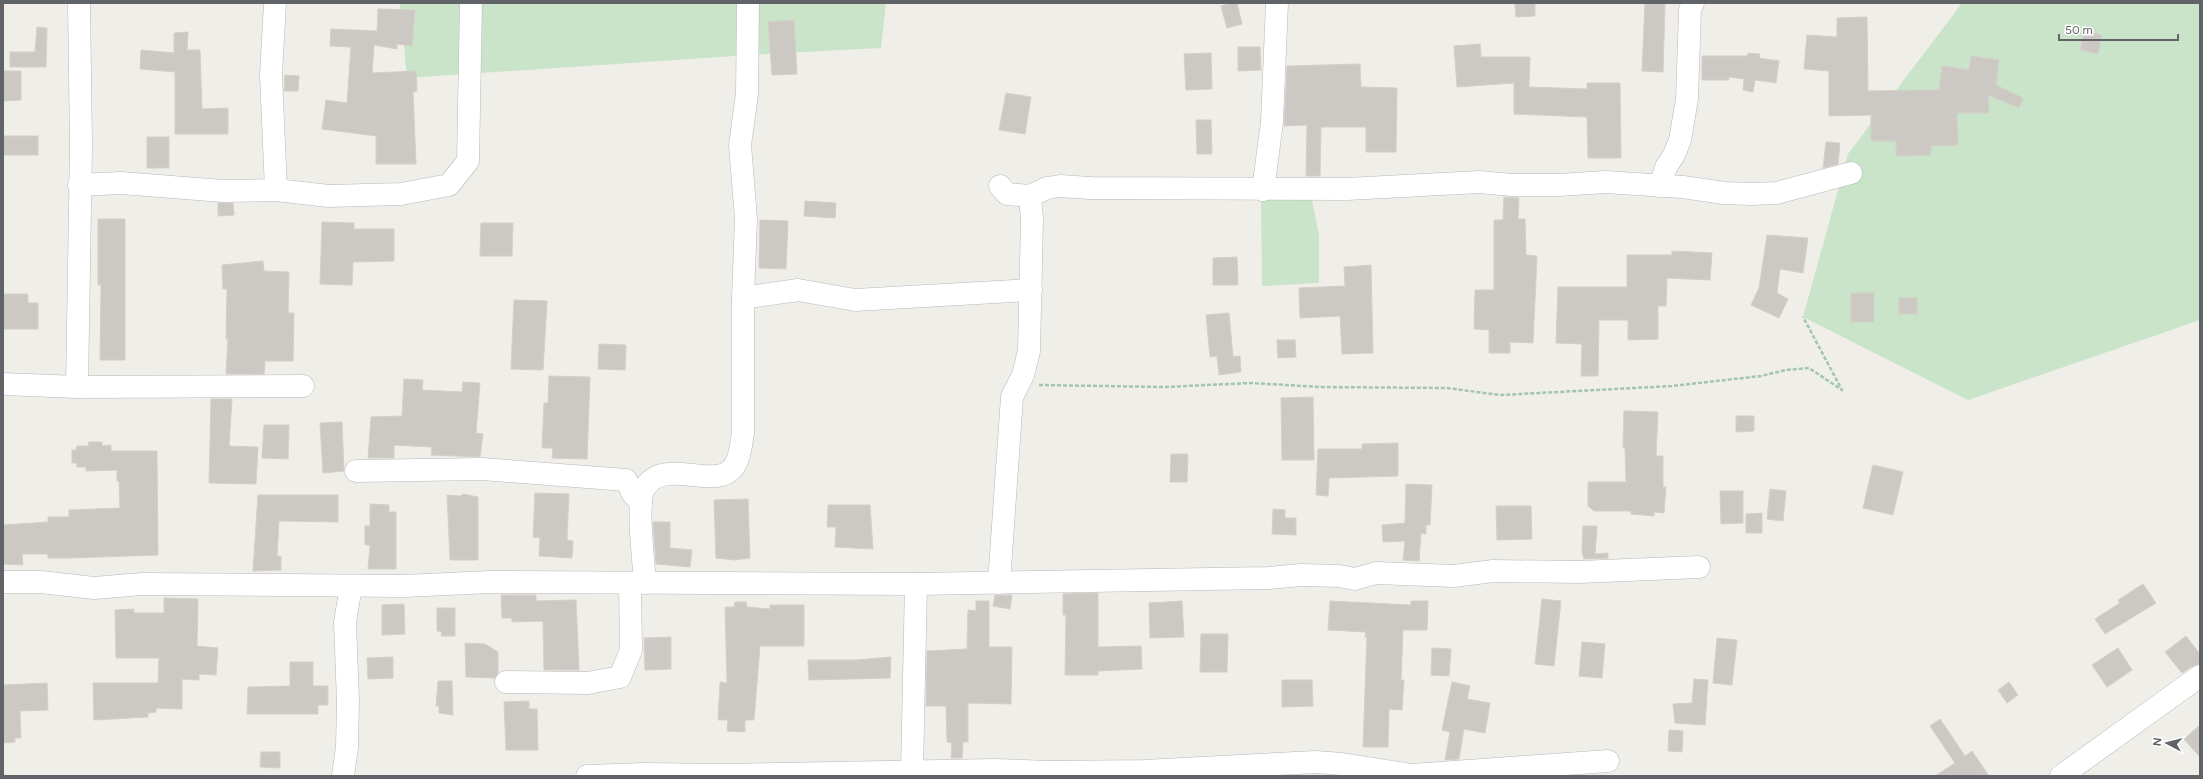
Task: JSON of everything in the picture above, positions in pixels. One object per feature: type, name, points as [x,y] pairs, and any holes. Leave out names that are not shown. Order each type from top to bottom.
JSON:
[{"type":"street","points":[[77,387],[79,185],[81,146],[79,3]]},
{"type":"street","points":[[275,3],[271,75],[276,190]]},
{"type":"street","points":[[79,185],[121,183],[223,191],[276,190],[329,196],[401,194],[449,185],[468,161],[471,3]]},
{"type":"street","points":[[506,682],[588,683],[620,677],[631,650],[638,583],[641,503],[643,490],[651,480],[666,473],[713,476],[729,472],[736,464],[740,453],[742,433],[743,298],[746,219],[740,146],[747,94],[748,3]]},
{"type":"street","points":[[1263,190],[1272,122],[1277,3]]},
{"type":"street","points":[[1660,186],[1666,167],[1674,155],[1680,140],[1687,99],[1690,10],[1693,3]]},
{"type":"street","points":[[1000,186],[1007,194],[1030,196],[1047,188],[1060,186],[1090,188],[1263,190],[1348,189],[1479,182],[1512,185],[1559,185],[1605,182],[1683,187],[1724,193],[1777,193],[1851,173]]},
{"type":"street","points":[[999,583],[1012,397],[1023,375],[1030,351],[1030,196]]},
{"type":"street","points":[[743,298],[798,290],[855,300],[1031,290]]},
{"type":"street","points":[[3,384],[77,387],[303,386]]},
{"type":"street","points":[[356,471],[482,469],[626,480],[633,494],[641,503]]},
{"type":"street","points":[[3,582],[42,582],[94,588],[142,584],[404,586],[490,582],[916,584],[1269,578],[1301,575],[1339,576],[1355,579],[1376,573],[1454,576],[1493,571],[1549,572],[1699,567]]},
{"type":"street","points":[[912,771],[916,584]]},
{"type":"street","points":[[343,776],[348,740],[345,622],[351,586]]},
{"type":"street","points":[[2061,776],[2200,676]]},
{"type":"street","points":[[587,776],[912,771],[1144,771],[1315,762],[1342,764],[1412,775],[1608,761]]},
{"type":"path","points":[[1018,385],[1164,388],[1251,383],[1320,387],[1446,388],[1501,395],[1672,386],[1762,376],[1786,370],[1809,368],[1842,390],[1803,316]]},
{"type":"green space","points":[[400,3],[886,3],[881,48],[750,55],[407,78]]},
{"type":"green space","points":[[1962,3],[2200,3],[2200,320],[1968,400],[1803,317],[1848,154]]},
{"type":"green space","points":[[1261,197],[1312,200],[1319,235],[1319,283],[1262,286]]},
{"type":"building","points":[[1237,3],[1242,24],[1227,28],[1221,6]]},
{"type":"building","points":[[1515,3],[1535,3],[1535,16],[1516,17]]},
{"type":"building","points":[[1645,3],[1665,4],[1663,72],[1642,71]]},
{"type":"building","points":[[378,9],[415,10],[412,46],[397,44],[397,49],[374,45],[372,73],[416,71],[417,91],[413,92],[416,164],[376,164],[376,136],[322,129],[326,100],[347,103],[351,47],[330,46],[331,29],[377,31]]},
{"type":"building","points":[[1867,17],[1868,91],[1939,90],[1942,66],[1969,70],[1971,56],[1999,60],[1996,85],[2023,98],[2019,108],[1988,95],[1989,113],[1957,113],[1958,145],[1931,146],[1931,155],[1896,156],[1896,141],[1871,141],[1871,115],[1829,116],[1829,71],[1804,69],[1807,35],[1837,37],[1837,18]]},
{"type":"building","points":[[794,20],[797,74],[772,75],[768,22]]},
{"type":"building","points":[[37,27],[47,28],[46,67],[10,67],[10,52],[35,52]]},
{"type":"building","points":[[2084,31],[2102,35],[2098,54],[2080,50]]},
{"type":"building","points":[[188,32],[187,50],[200,50],[202,109],[228,108],[228,134],[175,134],[175,72],[140,69],[141,50],[174,53],[174,33]]},
{"type":"building","points":[[1480,44],[1481,57],[1530,57],[1529,87],[1587,89],[1587,83],[1620,83],[1621,158],[1588,158],[1587,117],[1514,114],[1514,83],[1457,87],[1454,46]]},
{"type":"building","points":[[1238,47],[1260,47],[1261,70],[1238,71]]},
{"type":"building","points":[[1211,53],[1212,89],[1186,90],[1184,54]]},
{"type":"building","points":[[1748,53],[1760,54],[1759,58],[1779,61],[1776,83],[1755,80],[1753,92],[1743,90],[1744,79],[1729,77],[1729,80],[1702,80],[1702,56],[1747,56]]},
{"type":"building","points":[[1360,64],[1361,87],[1397,88],[1396,152],[1366,152],[1366,127],[1321,127],[1320,176],[1306,176],[1307,125],[1284,126],[1287,66]]},
{"type":"building","points":[[3,71],[21,71],[21,100],[3,101]]},
{"type":"building","points":[[285,75],[299,76],[298,91],[284,91]]},
{"type":"building","points":[[1006,93],[1031,97],[1025,134],[999,130]]},
{"type":"building","points":[[1196,120],[1211,120],[1212,154],[1197,154]]},
{"type":"building","points":[[3,136],[38,136],[38,155],[3,155]]},
{"type":"building","points":[[147,137],[169,137],[169,168],[147,168]]},
{"type":"building","points":[[1826,142],[1840,143],[1838,164],[1823,168]]},
{"type":"building","points":[[1504,197],[1519,198],[1518,219],[1525,219],[1526,255],[1537,256],[1533,343],[1510,342],[1510,353],[1489,353],[1489,330],[1474,329],[1475,290],[1494,290],[1494,220],[1503,220]]},
{"type":"building","points":[[805,201],[836,203],[835,218],[804,216]]},
{"type":"building","points":[[218,203],[233,203],[234,215],[218,216]]},
{"type":"building","points":[[98,219],[125,219],[125,360],[100,360],[101,285],[98,285]]},
{"type":"building","points":[[760,220],[788,221],[786,269],[759,268]]},
{"type":"building","points":[[322,222],[354,223],[354,229],[394,229],[394,261],[353,262],[352,285],[320,284]]},
{"type":"building","points":[[481,223],[513,223],[512,256],[480,256]]},
{"type":"building","points":[[1767,235],[1808,238],[1803,273],[1780,269],[1777,293],[1788,299],[1779,318],[1751,305],[1759,288]]},
{"type":"building","points":[[1672,251],[1712,253],[1710,280],[1667,278],[1666,306],[1658,306],[1658,339],[1628,340],[1628,320],[1599,320],[1598,376],[1581,376],[1582,344],[1556,343],[1558,287],[1627,287],[1627,255],[1672,255]]},
{"type":"building","points":[[1237,257],[1238,285],[1213,285],[1213,258]]},
{"type":"building","points":[[263,261],[264,271],[289,272],[288,313],[294,313],[293,361],[265,361],[264,374],[226,374],[228,339],[226,339],[227,289],[223,289],[222,265]]},
{"type":"building","points":[[1371,265],[1373,353],[1342,354],[1340,316],[1300,318],[1299,288],[1345,286],[1344,267]]},
{"type":"building","points":[[1851,293],[1874,293],[1874,322],[1851,322]]},
{"type":"building","points":[[3,294],[28,294],[28,303],[38,303],[38,329],[3,329]]},
{"type":"building","points":[[1899,298],[1917,298],[1917,314],[1899,314]]},
{"type":"building","points":[[514,300],[547,301],[543,370],[511,369]]},
{"type":"building","points":[[1229,313],[1233,357],[1240,356],[1241,372],[1219,375],[1217,356],[1210,357],[1206,315]]},
{"type":"building","points":[[1277,340],[1295,340],[1296,357],[1278,358]]},
{"type":"building","points":[[599,344],[626,345],[625,370],[598,369]]},
{"type":"building","points":[[549,376],[590,377],[587,459],[552,458],[553,448],[542,448],[544,403],[548,403]]},
{"type":"building","points":[[404,379],[423,380],[422,390],[462,392],[463,382],[480,383],[476,433],[483,434],[480,457],[431,455],[432,447],[394,445],[394,458],[368,458],[371,417],[402,416]]},
{"type":"building","points":[[1313,397],[1314,460],[1282,460],[1281,398]]},
{"type":"building","points":[[211,399],[232,399],[229,446],[258,447],[256,484],[209,483]]},
{"type":"building","points":[[1624,411],[1658,412],[1656,456],[1663,456],[1663,487],[1666,487],[1664,513],[1654,512],[1654,516],[1631,514],[1631,511],[1594,511],[1588,506],[1588,482],[1626,482],[1625,448],[1623,448]]},
{"type":"building","points":[[1736,416],[1754,416],[1754,431],[1736,432]]},
{"type":"building","points":[[342,422],[344,471],[323,473],[320,423]]},
{"type":"building","points":[[264,425],[289,425],[288,459],[262,458]]},
{"type":"building","points":[[88,442],[102,442],[102,446],[111,445],[111,451],[157,451],[158,555],[48,558],[48,554],[22,554],[23,565],[3,564],[3,525],[48,522],[48,517],[69,517],[69,510],[120,508],[117,470],[86,471],[86,467],[77,467],[77,463],[72,463],[72,450],[76,450],[77,446],[89,446]]},
{"type":"building","points":[[1398,443],[1398,476],[1329,478],[1328,496],[1316,495],[1318,449],[1362,449],[1362,444]]},
{"type":"building","points":[[1171,454],[1188,454],[1187,482],[1170,482]]},
{"type":"building","points":[[1873,465],[1903,472],[1893,515],[1863,508]]},
{"type":"building","points":[[1406,484],[1432,485],[1430,525],[1426,525],[1426,534],[1421,533],[1419,561],[1403,560],[1405,541],[1383,542],[1382,525],[1405,523]]},
{"type":"building","points":[[1770,489],[1786,491],[1783,521],[1767,519]]},
{"type":"building","points":[[1720,491],[1743,491],[1743,523],[1721,524]]},
{"type":"building","points":[[535,493],[569,494],[567,540],[573,541],[572,558],[539,556],[540,538],[533,537]]},
{"type":"building","points":[[463,494],[478,497],[478,560],[450,560],[447,495],[461,496]]},
{"type":"building","points":[[258,495],[338,495],[338,522],[279,521],[277,556],[281,556],[281,570],[253,571]]},
{"type":"building","points":[[748,499],[750,558],[734,560],[716,558],[714,500]]},
{"type":"building","points":[[370,504],[389,505],[389,512],[396,512],[396,569],[368,569],[370,545],[365,545],[365,526],[370,526]]},
{"type":"building","points":[[828,505],[870,505],[873,549],[835,547],[836,527],[827,527]]},
{"type":"building","points":[[1496,506],[1531,506],[1532,539],[1497,540]]},
{"type":"building","points":[[1273,509],[1285,510],[1285,518],[1296,518],[1296,535],[1272,534]]},
{"type":"building","points":[[1762,513],[1762,533],[1746,533],[1746,514]]},
{"type":"building","points":[[653,522],[670,522],[670,548],[692,550],[690,567],[656,564]]},
{"type":"building","points":[[1583,526],[1597,526],[1595,554],[1608,553],[1608,558],[1584,559],[1582,552]]},
{"type":"building","points":[[2143,584],[2156,603],[2105,634],[2095,619],[2120,603],[2118,600]]},
{"type":"building","points":[[1098,593],[1098,647],[1141,646],[1142,669],[1098,671],[1098,675],[1065,675],[1066,615],[1063,615],[1063,594]]},
{"type":"building","points":[[501,595],[536,595],[536,601],[576,600],[579,670],[544,670],[543,621],[512,622],[512,618],[502,618]]},
{"type":"building","points":[[995,595],[1012,595],[1010,609],[993,606]]},
{"type":"building","points":[[164,598],[198,599],[197,646],[218,648],[216,675],[199,674],[199,680],[182,679],[182,709],[156,708],[156,712],[148,713],[148,717],[94,720],[93,683],[158,683],[159,658],[116,658],[115,610],[134,609],[134,613],[164,613]]},
{"type":"building","points":[[1542,599],[1561,601],[1554,666],[1535,664]]},
{"type":"building","points":[[976,601],[989,601],[989,647],[1012,647],[1011,704],[968,703],[968,742],[963,742],[962,758],[951,758],[952,743],[947,742],[946,706],[926,706],[927,651],[967,649],[968,610],[976,611]]},
{"type":"building","points":[[1182,601],[1184,637],[1150,638],[1149,603]]},
{"type":"building","points":[[1330,601],[1411,605],[1411,601],[1428,601],[1427,630],[1403,630],[1401,680],[1404,680],[1402,710],[1389,709],[1388,747],[1363,747],[1366,632],[1328,630]]},
{"type":"building","points":[[735,602],[746,602],[747,607],[770,609],[770,605],[804,605],[804,646],[760,646],[754,720],[745,720],[745,732],[727,731],[728,720],[718,720],[720,682],[727,683],[725,607],[734,607]]},
{"type":"building","points":[[404,604],[405,634],[382,635],[382,605]]},
{"type":"building","points":[[437,608],[455,608],[455,636],[441,636],[442,632],[437,631]]},
{"type":"building","points":[[1201,634],[1228,634],[1227,672],[1200,672]]},
{"type":"building","points":[[2186,636],[2200,654],[2200,664],[2193,666],[2182,673],[2165,652]]},
{"type":"building","points":[[671,637],[671,669],[645,670],[644,638]]},
{"type":"building","points":[[1717,638],[1737,640],[1732,685],[1713,683]]},
{"type":"building","points":[[1582,642],[1605,644],[1602,678],[1579,676]]},
{"type":"building","points":[[465,643],[485,644],[498,652],[498,672],[495,678],[466,677]]},
{"type":"building","points":[[1432,648],[1451,649],[1449,676],[1431,675]]},
{"type":"building","points":[[2118,648],[2132,670],[2107,687],[2092,665]]},
{"type":"building","points":[[393,657],[393,678],[368,679],[367,658]]},
{"type":"building","points":[[891,657],[890,678],[809,680],[808,660],[856,660]]},
{"type":"building","points":[[290,662],[313,662],[313,686],[328,686],[328,705],[318,705],[318,714],[247,714],[248,687],[290,686]]},
{"type":"building","points":[[1694,679],[1708,680],[1705,725],[1675,723],[1673,704],[1692,703]]},
{"type":"building","points":[[1282,680],[1312,680],[1313,706],[1282,707]]},
{"type":"building","points":[[438,681],[452,681],[453,715],[439,713],[439,706],[436,706]]},
{"type":"building","points":[[1452,682],[1470,686],[1467,699],[1490,703],[1485,733],[1464,729],[1459,759],[1445,760],[1450,732],[1442,730]]},
{"type":"building","points":[[2009,682],[2018,695],[2007,703],[1998,690]]},
{"type":"building","points":[[47,683],[48,710],[20,711],[21,738],[15,738],[15,742],[3,743],[3,685]]},
{"type":"building","points":[[529,701],[529,709],[537,709],[538,750],[506,750],[504,702]]},
{"type":"building","points":[[1940,719],[1965,756],[1972,751],[1989,776],[1935,776],[1955,763],[1930,726]]},
{"type":"building","points":[[2200,725],[2200,757],[2184,739]]},
{"type":"building","points":[[1669,730],[1683,731],[1682,752],[1668,751]]},
{"type":"building","points":[[261,752],[280,752],[280,768],[260,767]]}]
